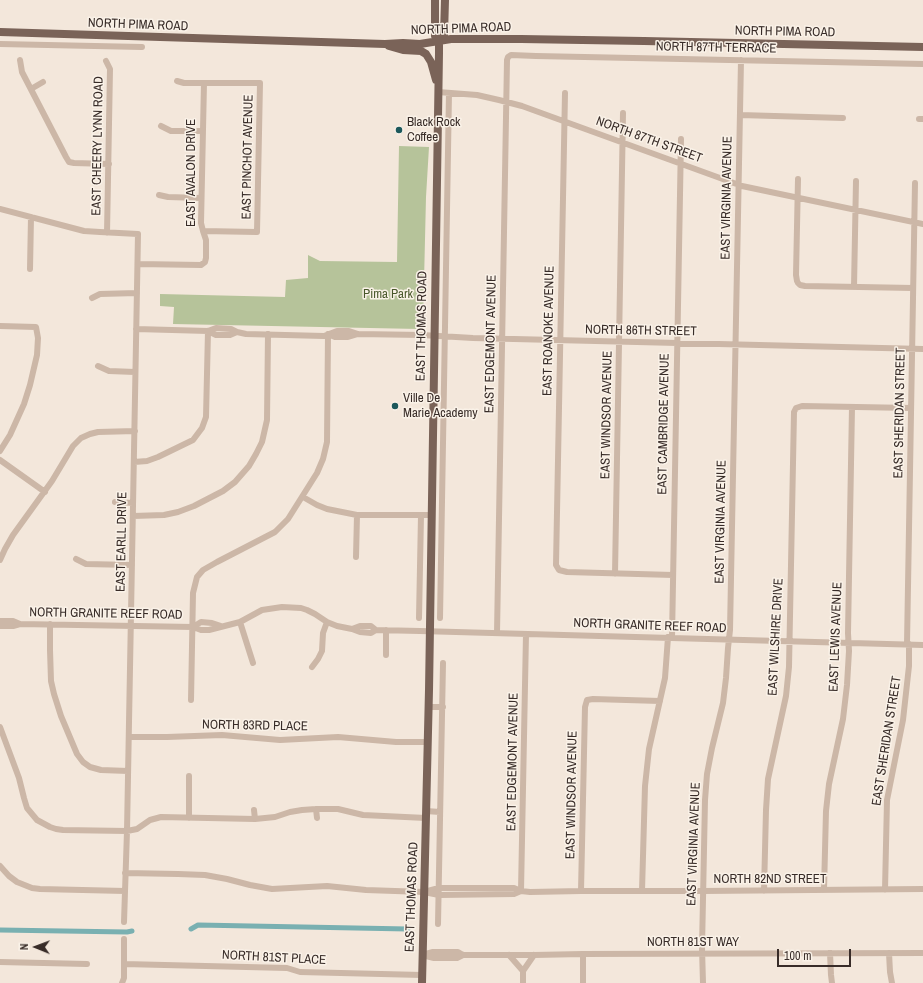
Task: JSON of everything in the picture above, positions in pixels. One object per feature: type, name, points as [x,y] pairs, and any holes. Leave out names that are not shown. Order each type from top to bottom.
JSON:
[{"type":"main road","name":"EAST THOMAS ROAD","points":[[435,0],[435,36],[439,42]]},
{"type":"main road","name":"EAST THOMAS ROAD","points":[[422,979],[429,707],[439,42],[444,35],[445,0]]},
{"type":"main road","name":"NORTH PIMA ROAD","points":[[0,32],[385,44],[420,44],[451,39],[652,41],[923,47]]},
{"type":"main road","points":[[385,44],[403,50],[420,51],[426,54],[432,67],[438,92]]},
{"type":"street","points":[[0,44],[142,47]]},
{"type":"street","name":"NORTH 87TH TERRACE","points":[[508,56],[923,64]]},
{"type":"street","name":"EAST EDGEMONT AVENUE","points":[[497,633],[508,56]]},
{"type":"street","points":[[20,60],[22,72],[69,162],[109,164]]},
{"type":"street","name":"EAST VIRGINIA AVENUE","points":[[703,983],[702,954],[705,800],[712,748],[723,703],[730,639],[741,60]]},
{"type":"street","name":"EAST CHEERY LYNN ROAD","points":[[106,62],[110,69],[107,233]]},
{"type":"street","points":[[177,81],[184,83],[204,84]]},
{"type":"street","points":[[31,88],[43,82]]},
{"type":"street","name":"EAST PINCHOT AVENUE","points":[[202,231],[257,232],[260,83],[204,84]]},
{"type":"street","name":"EAST AVALON DRIVE","points":[[138,264],[201,265],[205,262],[206,240],[202,231],[201,223],[204,84]]},
{"type":"street","name":"NORTH 87TH STREET","points":[[438,92],[506,101],[738,184],[923,224]]},
{"type":"street","name":"EAST ROANOKE AVENUE","points":[[565,92],[556,562],[559,570],[561,571],[615,574]]},
{"type":"street","name":"EAST THOMAS ROAD","points":[[440,618],[449,93]]},
{"type":"street","name":"EAST WINDSOR AVENUE","points":[[615,574],[623,113]]},
{"type":"street","points":[[740,116],[843,118]]},
{"type":"street","points":[[161,126],[171,131],[203,132]]},
{"type":"street","name":"EAST CAMBRIDGE AVENUE","points":[[642,891],[645,786],[649,750],[665,678],[670,638],[673,575],[681,139]]},
{"type":"street","points":[[798,179],[796,281],[800,285],[913,288]]},
{"type":"street","points":[[854,287],[856,181]]},
{"type":"street","name":"EAST SHERIDAN STREET","points":[[885,890],[887,800],[904,720],[909,666],[908,644],[915,183]]},
{"type":"street","points":[[159,195],[168,197],[201,198]]},
{"type":"street","points":[[0,209],[78,229],[107,233]]},
{"type":"street","points":[[30,269],[31,217]]},
{"type":"street","name":"EAST EARLL DRIVE","points":[[107,233],[138,234],[134,503],[124,922]]},
{"type":"street","points":[[92,298],[100,294],[137,293]]},
{"type":"street","points":[[0,326],[36,327],[38,338],[37,356],[24,404],[10,435],[0,451]]},
{"type":"street","name":"NORTH 86TH STREET","points":[[136,329],[208,331],[216,335],[230,335],[237,332],[246,334],[324,336],[337,331],[349,331],[358,334],[923,349]]},
{"type":"street","points":[[134,462],[147,461],[158,457],[193,440],[202,428],[206,417],[208,331]]},
{"type":"street","points":[[133,516],[164,515],[194,506],[223,491],[249,466],[262,442],[266,420],[268,334]]},
{"type":"street","points":[[191,700],[193,593],[197,577],[208,567],[275,532],[288,519],[317,473],[323,459],[326,442],[328,334]]},
{"type":"street","points":[[98,366],[109,371],[135,372]]},
{"type":"street","name":"EAST WILSHIRE DRIVE","points":[[764,891],[768,779],[786,696],[789,667],[793,414],[796,408],[802,406],[852,407]]},
{"type":"street","points":[[852,407],[911,408]]},
{"type":"street","name":"EAST LEWIS AVENUE","points":[[824,890],[828,790],[843,719],[849,651],[848,633],[852,407]]},
{"type":"street","points":[[0,560],[5,549],[45,492],[73,446],[81,438],[98,432],[135,431]]},
{"type":"street","points":[[0,460],[45,492]]},
{"type":"street","points":[[302,497],[327,509],[357,515],[432,516]]},
{"type":"street","points":[[115,502],[134,503]]},
{"type":"street","points":[[356,557],[357,515]]},
{"type":"street","points":[[419,618],[421,515]]},
{"type":"street","points":[[76,559],[86,564],[132,565]]},
{"type":"street","points":[[615,574],[673,575]]},
{"type":"street","name":"NORTH GRANITE REEF ROAD","points":[[0,626],[50,624],[193,627],[201,630],[210,630],[240,622],[262,610],[282,607],[302,608],[337,626],[360,632],[371,633],[376,630],[386,630],[923,645]]},
{"type":"street","name":"NORTH GRANITE REEF ROAD","points":[[0,621],[13,621],[20,624]]},
{"type":"street","points":[[240,622],[253,663]]},
{"type":"street","points":[[312,667],[322,651],[323,633],[327,622]]},
{"type":"street","points":[[50,624],[51,681],[61,716],[77,754],[83,762],[90,767],[101,770],[128,771]]},
{"type":"street","points":[[386,630],[386,655]]},
{"type":"street","name":"EAST EDGEMONT AVENUE","points":[[521,891],[526,634]]},
{"type":"street","name":"EAST THOMAS ROAD","points":[[438,924],[443,663]]},
{"type":"street","name":"EAST WINDSOR AVENUE","points":[[582,891],[585,707],[587,700],[660,701]]},
{"type":"street","points":[[429,707],[443,708]]},
{"type":"street","points":[[0,727],[13,759],[27,808],[37,820],[50,827],[63,830],[127,831],[138,829],[146,822],[161,817],[255,819],[275,817],[290,812],[316,808],[338,809],[362,816],[426,815],[440,812]]},
{"type":"street","name":"NORTH 83RD PLACE","points":[[129,737],[167,738],[222,735],[280,740],[338,737],[396,742],[428,742]]},
{"type":"street","points":[[189,776],[189,818]]},
{"type":"street","points":[[316,808],[317,818]]},
{"type":"street","points":[[254,810],[255,819]]},
{"type":"street","points":[[0,866],[17,882],[32,888],[125,891]]},
{"type":"street","name":"NORTH 82ND STREET","points":[[125,873],[205,875],[228,879],[250,886],[272,889],[328,886],[366,890],[424,892],[438,895],[514,894],[521,891]]},
{"type":"street","name":"NORTH 82ND STREET","points":[[424,892],[439,888],[514,888],[521,891],[530,892],[923,889]]},
{"type":"street","points":[[122,983],[124,978],[124,939]]},
{"type":"street","points":[[830,953],[832,983]]},
{"type":"street","points":[[889,953],[892,983]]},
{"type":"street","name":"NORTH 81ST WAY","points":[[422,955],[434,958],[457,958],[463,955],[923,953]]},
{"type":"street","points":[[583,954],[583,983]]},
{"type":"street","points":[[509,955],[523,971]]},
{"type":"street","points":[[523,983],[523,971],[534,955]]},
{"type":"street","points":[[0,962],[87,964]]},
{"type":"street","name":"NORTH 81ST PLACE","points":[[124,964],[287,968],[300,972],[422,979]]},
{"type":"green space","name":"Pima Park","points":[[399,146],[429,147],[422,327],[419,329],[173,324],[174,307],[160,306],[160,294],[285,297],[286,280],[308,278],[308,255],[320,261],[397,262]]},
{"type":"waterway","points":[[191,929],[198,925],[408,929]]},
{"type":"waterway","points":[[0,930],[132,931]]},
{"type":"place","name":"Black Rock Coffee","points":[[399,130]]},
{"type":"place","name":"Ville De Marie Academy","points":[[395,406]]}]
